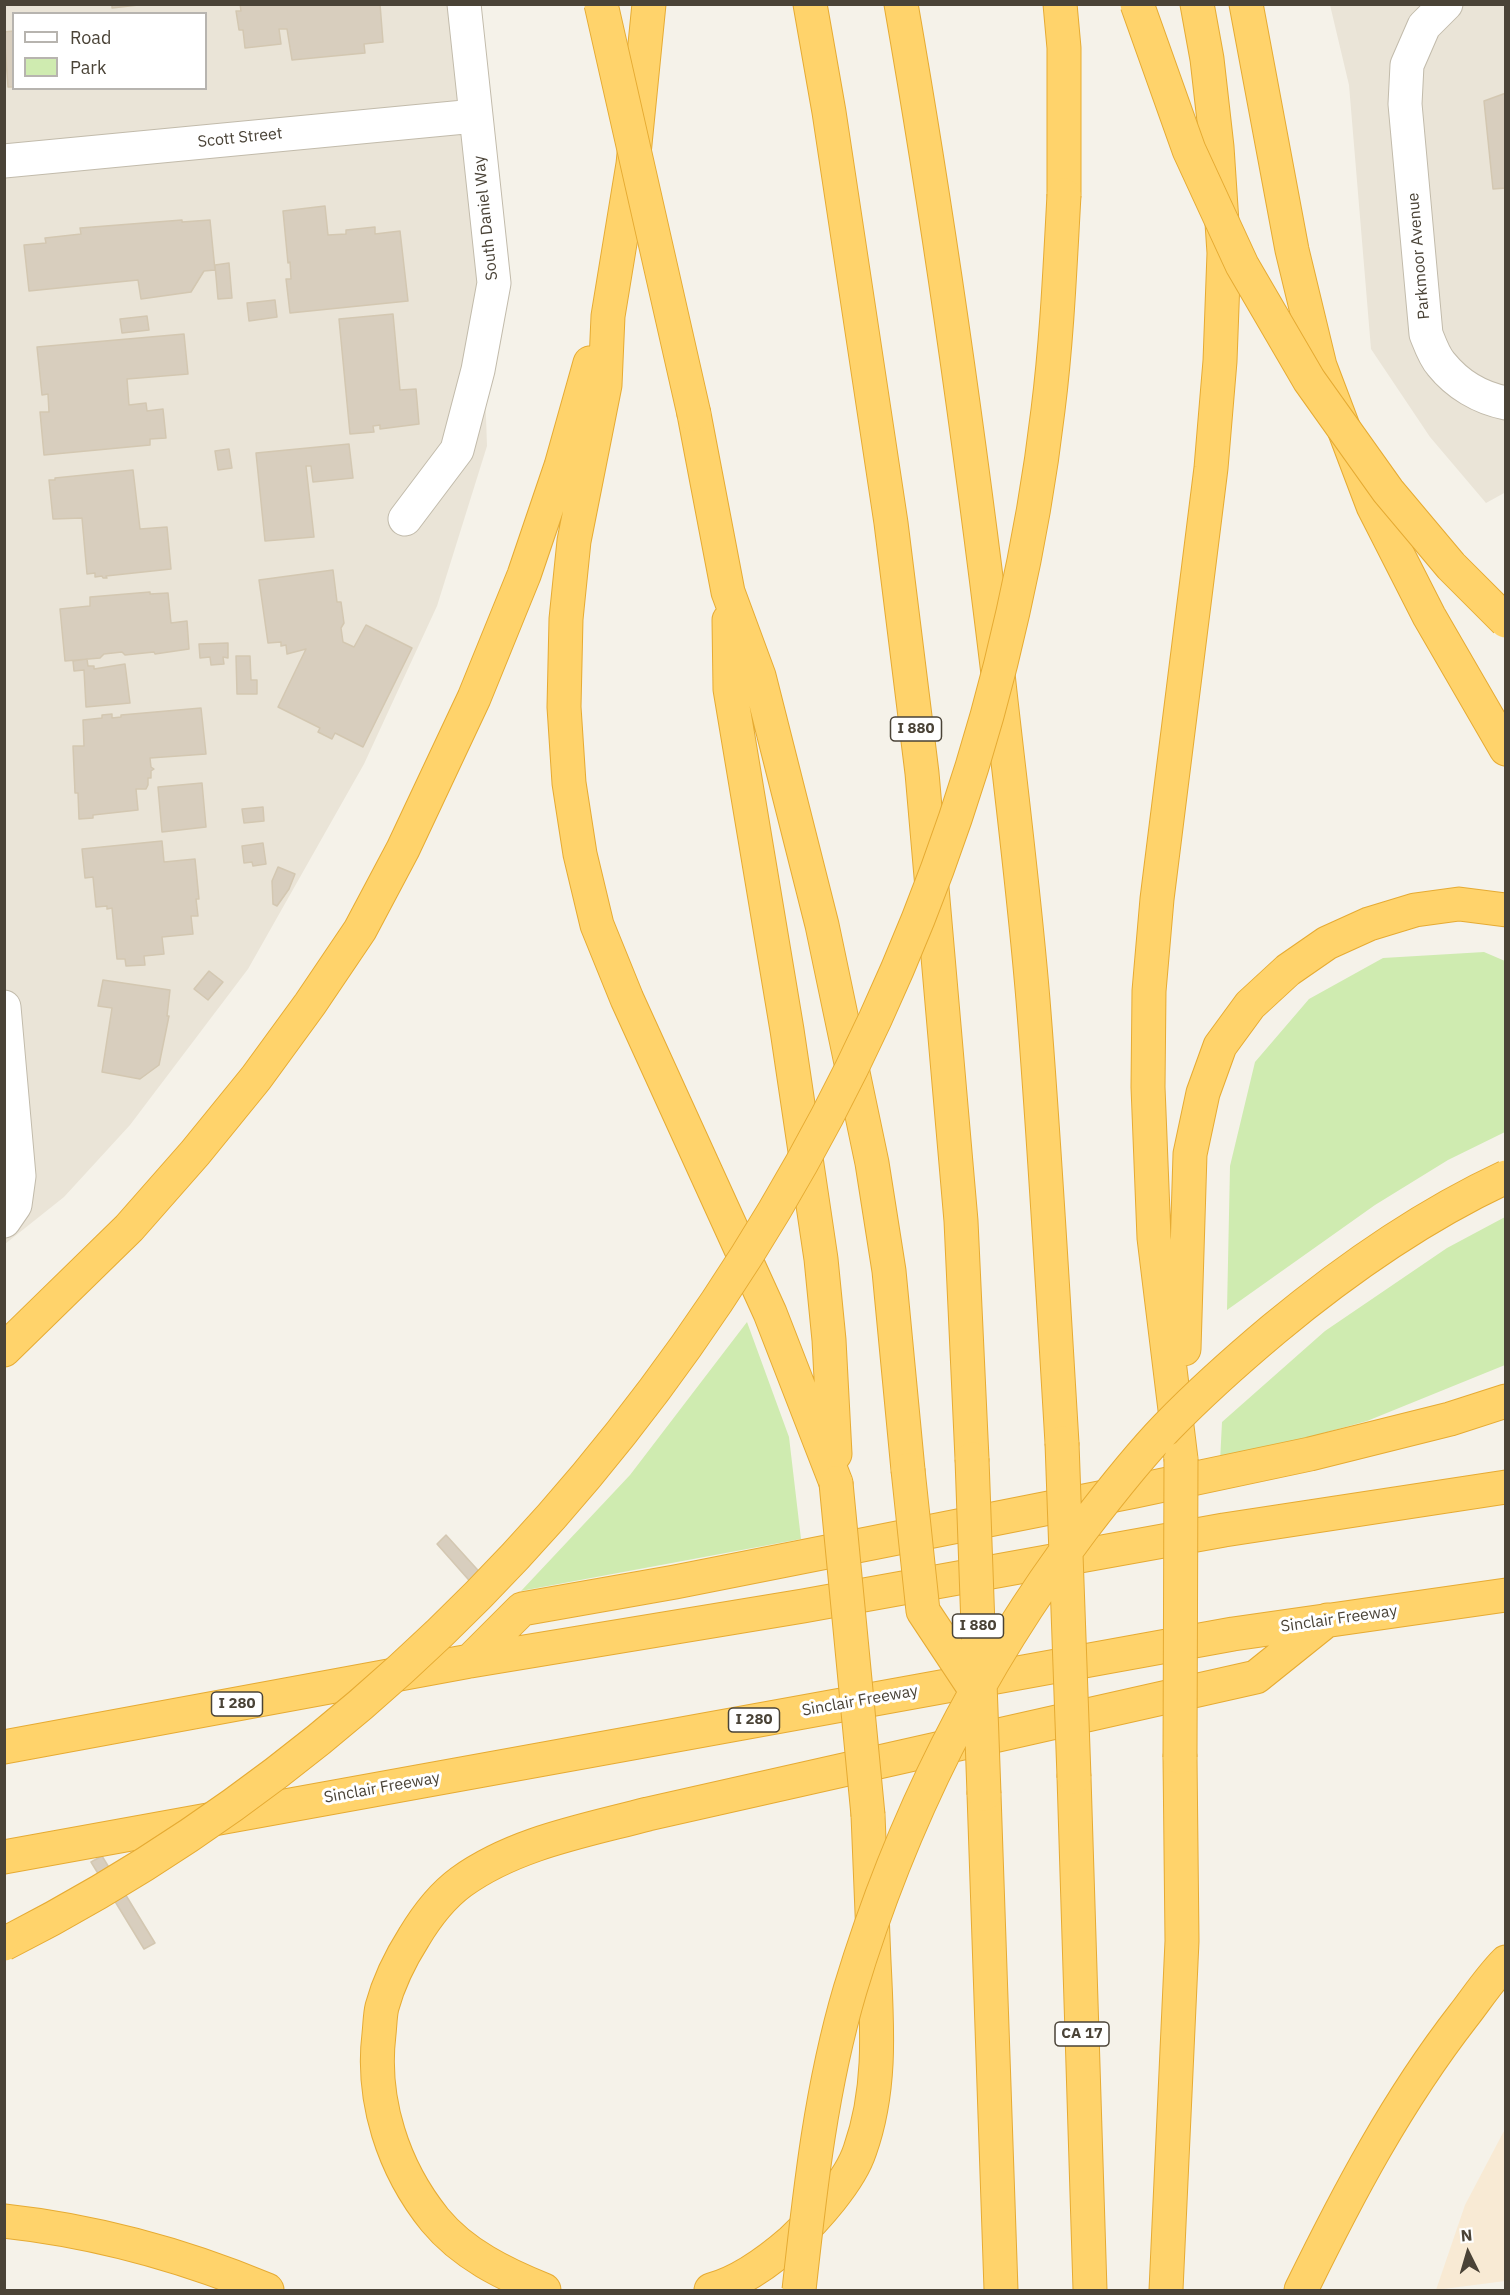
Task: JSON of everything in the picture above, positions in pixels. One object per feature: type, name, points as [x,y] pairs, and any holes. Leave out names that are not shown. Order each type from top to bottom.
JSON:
[{"type":"highway","points":[[601,4],[694,414],[728,592],[759,676],[822,925],[872,1163],[889,1271],[923,1611],[980,1697]]},
{"type":"highway","points":[[649,4],[633,164],[608,316],[605,385],[574,541],[566,619],[564,718],[569,783],[580,854],[597,925],[627,999],[770,1313],[836,1483]]},
{"type":"highway","name":"I 880","points":[[810,4],[829,112],[889,512],[922,773],[961,1221],[972,1459],[1002,2290]]},
{"type":"highway","name":"CA 17","points":[[901,4],[919,106],[978,508],[1008,759],[1032,998],[1062,1443],[1090,2290]]},
{"type":"highway","points":[[4,1944],[45,1924],[149,1863],[244,1797],[334,1728],[412,1660],[487,1589],[606,1453],[681,1355],[742,1264],[795,1177],[888,989],[946,842],[989,708],[1012,614],[1029,533],[1048,412],[1056,322],[1064,165],[1064,48],[1060,4]]},
{"type":"highway","points":[[1137,4],[1189,150],[1242,265],[1309,380],[1388,491],[1451,566],[1506,621]]},
{"type":"highway","points":[[1181,1458],[1154,1238],[1148,1087],[1149,991],[1157,899],[1211,468],[1220,362],[1223,229],[1207,59],[1197,4]]},
{"type":"highway","points":[[1246,4],[1293,250],[1320,366],[1373,506],[1429,616],[1506,749]]},
{"type":"highway","points":[[4,1350],[129,1228],[195,1153],[256,1078],[360,930],[403,849],[479,687],[524,575],[561,466],[584,377],[608,316]]},
{"type":"highway","points":[[711,2290],[721,2288],[768,2262],[806,2228],[838,2190],[860,2153],[873,2106],[877,2063],[868,1815],[836,1483],[829,1340],[821,1259],[787,1030],[730,689],[728,592]]},
{"type":"highway","points":[[1166,2290],[1182,1941],[1181,1458],[1190,1154],[1203,1093],[1220,1046],[1250,1005],[1288,970],[1327,943],[1369,924],[1415,910],[1459,904],[1506,910]]},
{"type":"highway","points":[[799,2290],[828,2079],[850,1993],[871,1926],[907,1831],[945,1748],[996,1656],[1050,1572],[1108,1496],[1165,1429],[1224,1371],[1310,1299],[1387,1244],[1475,1191],[1506,1177]]},
{"type":"highway","points":[[470,1661],[522,1610],[1135,1491],[1310,1454],[1450,1419],[1506,1401]]},
{"type":"highway","name":"I 280","points":[[4,1747],[470,1661],[803,1606],[1224,1530],[1506,1487]]},
{"type":"highway","name":"Sinclair Freeway","points":[[4,1857],[1233,1634],[1506,1595]]},
{"type":"highway","points":[[544,2290],[511,2277],[472,2254],[436,2221],[412,2187],[392,2145],[379,2099],[376,2054],[381,2008],[398,1962],[425,1919],[460,1883],[503,1857],[562,1837],[648,1814],[1256,1677],[1327,1620]]},
{"type":"highway","points":[[1301,2290],[1340,2209],[1387,2126],[1438,2048],[1506,1962]]},
{"type":"highway","points":[[4,2221],[54,2226],[140,2245],[215,2269],[267,2290]]},
{"type":"street","name":"South Daniel Way","points":[[405,519],[457,450],[478,370],[494,283],[464,4]]},
{"type":"street","name":"Parkmoor Avenue","points":[[1446,4],[1424,26],[1407,65],[1405,104],[1426,334],[1439,363],[1464,387],[1506,403]]},
{"type":"street","name":"Scott Street","points":[[4,161],[475,116]]},
{"type":"street","points":[[4,1007],[20,1176],[10,1213]]},
{"type":"shaded area","points":[[5,5],[460,5],[477,156],[487,446],[437,606],[364,764],[248,969],[130,1125],[64,1197],[5,1244]]},
{"type":"shaded area","points":[[1330,5],[1505,5],[1506,492],[1486,503],[1430,437],[1371,349],[1349,85]]},
{"type":"shaded area","points":[[1505,2129],[1505,2281],[1436,2290],[1465,2205]]},
{"type":"green space","points":[[1484,952],[1505,961],[1505,1132],[1448,1160],[1375,1205],[1227,1310],[1230,1166],[1255,1062],[1309,999],[1383,958]]},
{"type":"green space","points":[[1505,1217],[1505,1365],[1367,1421],[1220,1462],[1222,1422],[1325,1331],[1447,1248]]},
{"type":"green space","points":[[747,1322],[789,1437],[801,1539],[521,1591],[630,1475]]},
{"type":"building","points":[[112,4],[147,4],[112,8]]},
{"type":"building","points":[[240,4],[380,4],[383,42],[364,44],[365,53],[292,60],[287,29],[279,29],[281,44],[245,48],[243,30],[239,30],[236,11],[241,11]]},
{"type":"building","points":[[12,31],[12,87],[8,87],[4,32]]},
{"type":"building","points":[[1506,93],[1506,188],[1493,189],[1484,101]]},
{"type":"building","points":[[325,206],[328,235],[346,234],[346,230],[375,227],[375,234],[400,231],[408,301],[290,313],[286,279],[291,279],[290,262],[288,263],[283,211]]},
{"type":"building","points":[[182,220],[182,222],[210,220],[215,270],[204,271],[191,292],[141,299],[138,280],[29,291],[24,245],[46,243],[45,238],[81,234],[80,228]]},
{"type":"building","points":[[229,263],[232,298],[218,299],[215,265]]},
{"type":"building","points":[[275,300],[277,317],[249,321],[247,303]]},
{"type":"building","points":[[393,314],[400,390],[416,389],[419,424],[380,429],[380,425],[373,426],[374,432],[350,434],[339,319]]},
{"type":"building","points":[[147,316],[149,330],[122,333],[120,319]]},
{"type":"building","points":[[184,334],[188,374],[127,379],[129,405],[146,403],[147,411],[163,409],[166,438],[150,439],[150,445],[44,455],[40,412],[49,412],[48,394],[42,395],[37,347]]},
{"type":"building","points":[[349,444],[353,478],[313,482],[311,466],[306,466],[314,537],[265,541],[256,453]]},
{"type":"building","points":[[229,449],[232,468],[218,470],[215,451]]},
{"type":"building","points":[[133,470],[140,529],[167,527],[171,569],[106,576],[107,578],[95,577],[95,573],[87,574],[82,518],[53,519],[49,480]]},
{"type":"building","points":[[333,570],[337,602],[341,602],[344,623],[341,628],[343,642],[354,647],[366,625],[412,648],[363,747],[335,733],[332,739],[318,732],[320,728],[278,707],[306,649],[287,654],[286,645],[281,646],[281,642],[268,643],[259,580]]},
{"type":"building","points":[[150,592],[150,594],[168,593],[171,623],[187,621],[189,649],[155,654],[154,652],[125,655],[122,652],[104,654],[100,658],[65,661],[60,609],[90,606],[90,597]]},
{"type":"building","points":[[228,643],[228,658],[223,657],[224,664],[211,665],[210,657],[200,658],[199,644]]},
{"type":"building","points":[[236,656],[250,656],[251,680],[257,680],[257,694],[237,694]]},
{"type":"building","points":[[87,659],[88,666],[94,666],[94,669],[125,664],[130,703],[86,707],[84,670],[74,671],[73,661]]},
{"type":"building","points":[[201,708],[206,754],[150,758],[151,767],[154,769],[151,771],[151,778],[148,778],[148,785],[146,789],[136,789],[138,810],[93,815],[93,818],[79,819],[78,793],[75,793],[73,746],[84,746],[83,720],[102,718],[102,715],[112,714],[112,718],[121,717],[121,715]]},
{"type":"building","points":[[202,783],[206,827],[162,832],[158,787]]},
{"type":"building","points":[[263,807],[264,821],[244,823],[242,809]]},
{"type":"building","points":[[162,841],[164,862],[195,859],[199,899],[196,899],[198,916],[191,916],[193,934],[162,937],[164,954],[144,956],[145,965],[126,966],[125,959],[117,959],[112,908],[96,907],[93,877],[85,878],[82,849]]},
{"type":"building","points":[[263,843],[266,864],[253,866],[252,862],[244,863],[242,846]]},
{"type":"building","points":[[278,867],[295,874],[289,889],[277,906],[273,904],[272,881]]},
{"type":"building","points":[[209,971],[223,982],[208,1000],[194,989]]},
{"type":"building","points":[[103,980],[170,990],[167,1016],[169,1016],[159,1065],[140,1079],[102,1072],[112,1008],[98,1006]]},
{"type":"building","points":[[446,1535],[485,1578],[475,1587],[437,1544]]},
{"type":"building","points":[[102,1856],[155,1943],[144,1949],[91,1862]]}]
